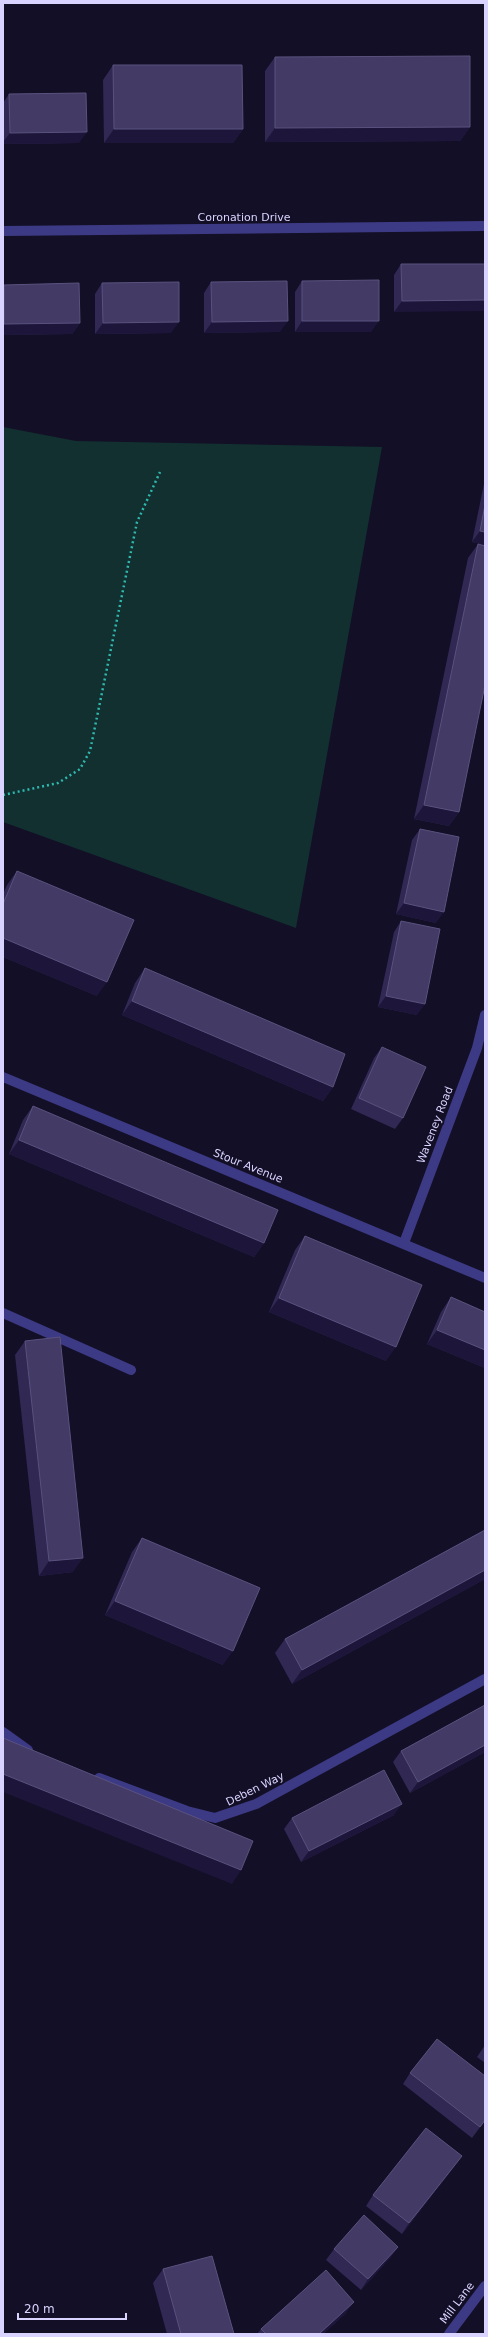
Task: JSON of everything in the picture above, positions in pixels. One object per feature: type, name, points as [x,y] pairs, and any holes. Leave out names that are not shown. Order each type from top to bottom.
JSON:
[{"type":"street","name":"Coronation Drive","points":[[3,230],[485,226]]},
{"type":"street","name":"Waveney Road","points":[[404,1243],[477,1048],[485,1015]]},
{"type":"street","name":"Stour Avenue","points":[[3,1077],[485,1278]]},
{"type":"street","points":[[3,1313],[131,1370]]},
{"type":"street","name":"Deben Way","points":[[88,1774],[187,1811],[215,1818],[256,1804],[485,1679]]},
{"type":"street","points":[[3,1732],[18,1744],[36,1754]]},
{"type":"street","name":"Mill Lane","points":[[449,2334],[485,2286]]},
{"type":"path","points":[[3,795],[58,783],[80,769],[90,751],[138,522],[160,472]]},
{"type":"green space","points":[[3,427],[76,441],[382,447],[296,928],[3,822]]},
{"type":"building","points":[[470,56],[470,127],[275,128],[275,57]]},
{"type":"building","points":[[113,65],[242,65],[243,129],[114,129]]},
{"type":"building","points":[[86,93],[87,132],[10,133],[9,94]]},
{"type":"building","points":[[401,264],[485,264],[485,300],[402,301]]},
{"type":"building","points":[[379,280],[379,321],[302,321],[302,281]]},
{"type":"building","points":[[287,281],[288,321],[212,322],[211,282]]},
{"type":"building","points":[[179,282],[179,322],[103,323],[102,283]]},
{"type":"building","points":[[79,283],[80,323],[4,324],[4,285]]},
{"type":"building","points":[[485,505],[485,532],[480,531]]},
{"type":"building","points":[[478,544],[485,546],[485,685],[459,812],[424,805]]},
{"type":"building","points":[[420,829],[459,837],[444,912],[404,903]]},
{"type":"building","points":[[17,871],[134,920],[107,982],[3,938],[3,904]]},
{"type":"building","points":[[401,921],[440,929],[425,1004],[386,996]]},
{"type":"building","points":[[145,968],[345,1054],[333,1087],[132,1001]]},
{"type":"building","points":[[382,1047],[426,1067],[403,1118],[359,1098]]},
{"type":"building","points":[[33,1106],[278,1210],[264,1243],[19,1140]]},
{"type":"building","points":[[305,1236],[422,1285],[396,1347],[279,1298]]},
{"type":"building","points":[[451,1297],[485,1312],[485,1350],[437,1330]]},
{"type":"building","points":[[60,1337],[83,1558],[49,1561],[25,1341]]},
{"type":"building","points":[[485,1530],[485,1570],[302,1670],[285,1639]]},
{"type":"building","points":[[142,1538],[260,1588],[233,1651],[115,1601]]},
{"type":"building","points":[[485,1705],[485,1745],[418,1782],[401,1751]]},
{"type":"building","points":[[3,1738],[253,1841],[241,1870],[3,1774]]},
{"type":"building","points":[[384,1770],[402,1804],[309,1851],[292,1818]]},
{"type":"building","points":[[437,2039],[485,2076],[485,2120],[480,2127],[410,2073]]},
{"type":"building","points":[[426,2128],[462,2156],[409,2223],[373,2195]]},
{"type":"building","points":[[364,2215],[398,2247],[368,2279],[334,2249]]},
{"type":"building","points":[[212,2256],[234,2334],[181,2334],[163,2269]]},
{"type":"building","points":[[326,2270],[354,2302],[319,2334],[266,2334],[261,2329]]}]
